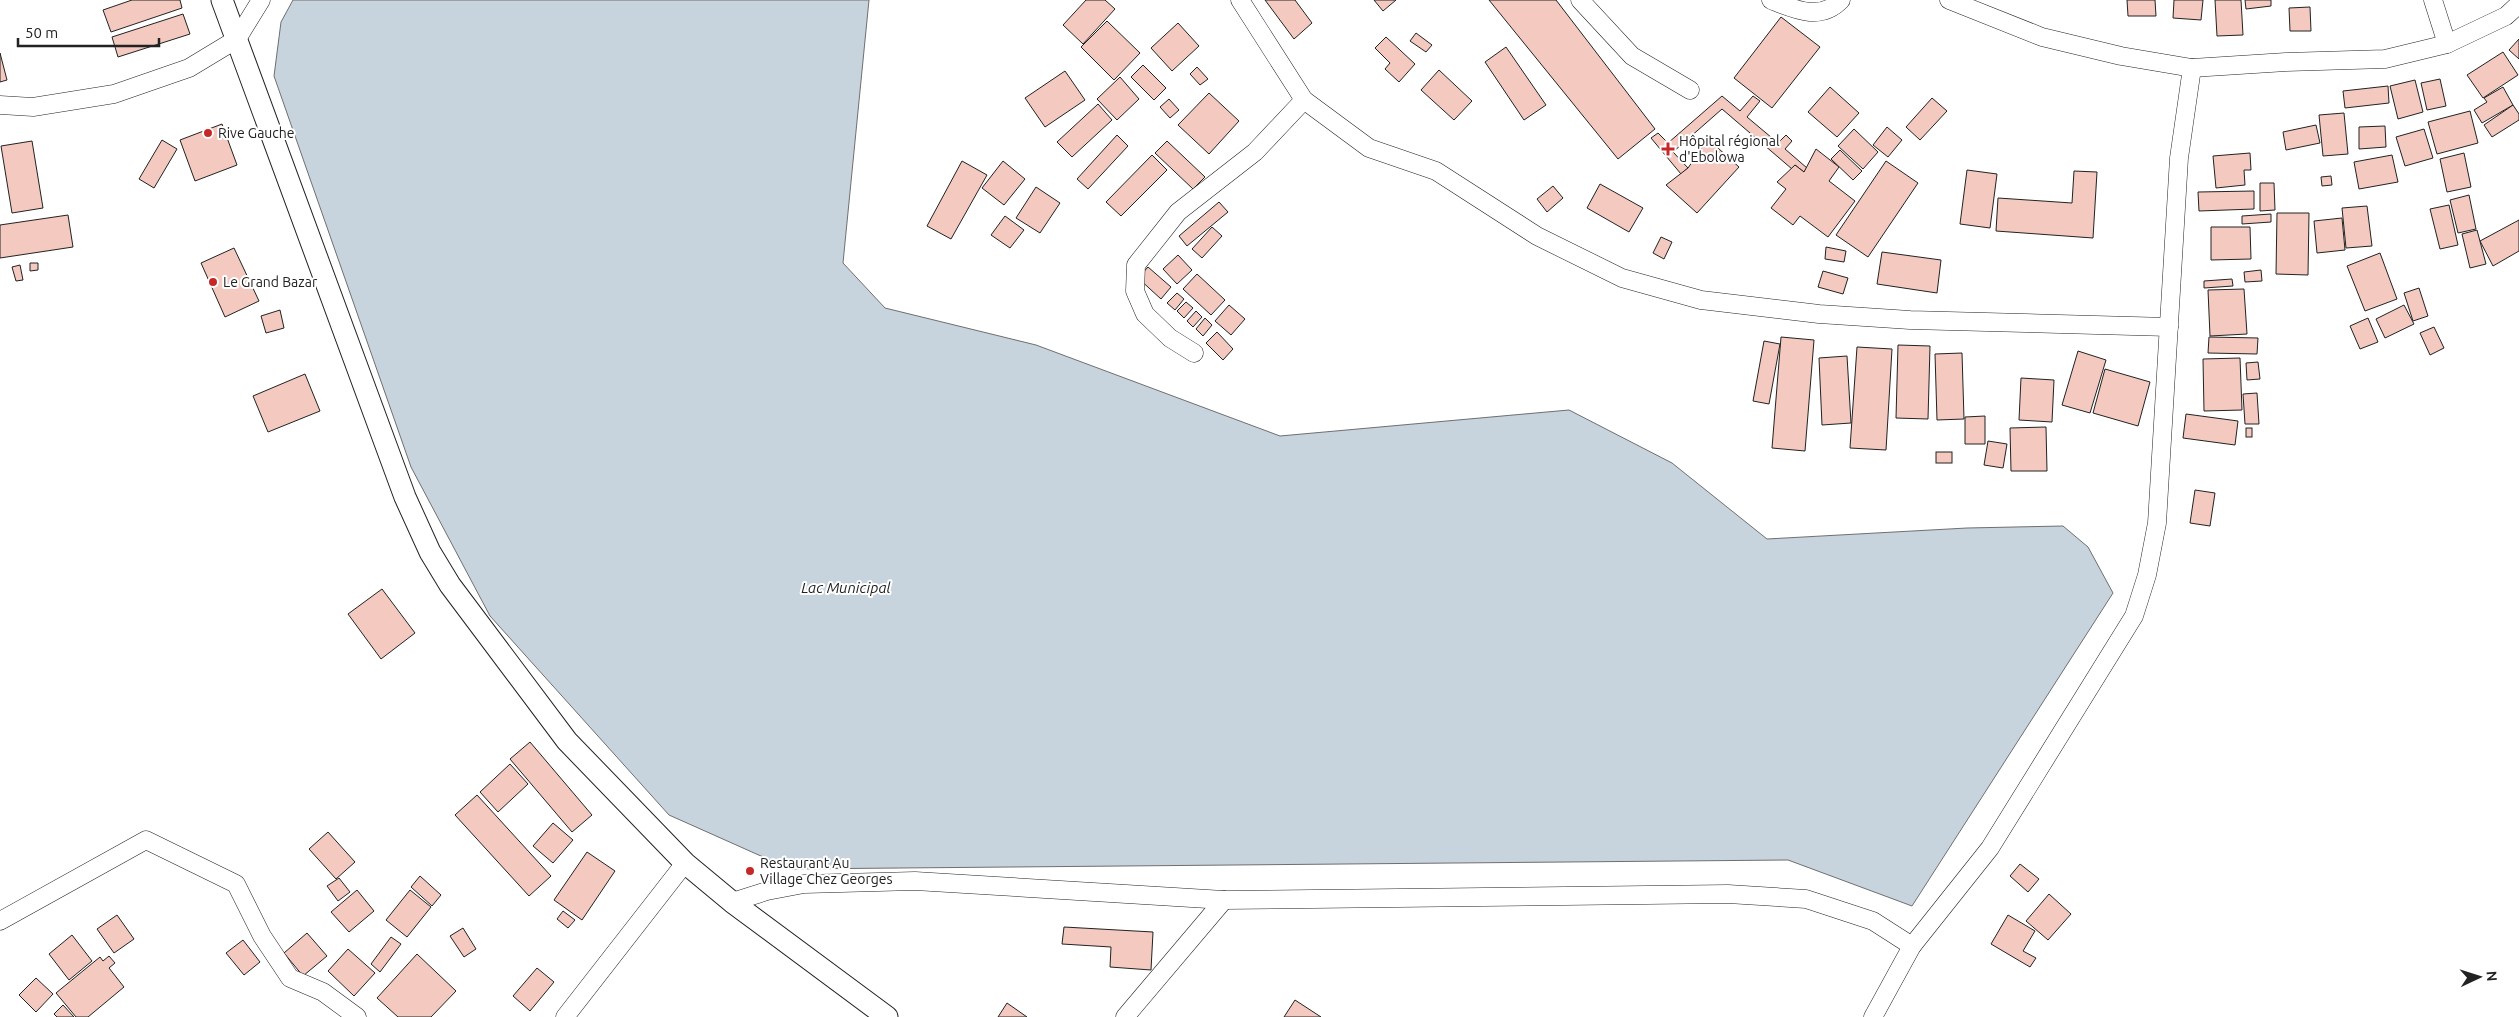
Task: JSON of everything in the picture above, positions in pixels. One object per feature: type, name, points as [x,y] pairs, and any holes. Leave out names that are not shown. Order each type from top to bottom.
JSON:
[{"type":"street","points":[[222,0],[405,497],[430,552],[470,614],[566,741],[685,863],[732,902],[887,1017]]},
{"type":"street","points":[[0,105],[33,107],[114,94],[189,68],[236,39],[261,0]]},
{"type":"street","points":[[1240,0],[1304,100],[1369,148],[1436,171],[1546,240],[1622,278],[1702,300],[1819,314],[1901,319],[2169,327]]},
{"type":"street","points":[[1580,0],[1632,56],[1690,90]]},
{"type":"street","points":[[1771,0],[1807,14],[1834,7],[1841,0]]},
{"type":"street","points":[[1949,0],[2042,37],[2121,56],[2192,68],[2286,62],[2385,59],[2446,44],[2506,16],[2519,4]]},
{"type":"street","points":[[2432,0],[2446,44]]},
{"type":"street","points":[[1873,1017],[1912,946],[1990,848],[2134,616],[2147,575],[2157,523],[2179,158],[2192,68]]},
{"type":"street","points":[[1194,352],[1170,338],[1145,314],[1135,291],[1136,265],[1178,212],[1255,152],[1304,100]]},
{"type":"street","points":[[0,921],[146,840],[236,884],[262,936],[290,978],[323,992],[357,1017]]},
{"type":"street","points":[[565,1017],[685,863]]},
{"type":"street","points":[[732,902],[767,891],[804,884],[915,881],[1224,900],[1728,894],[1806,899],[1873,921],[1912,946]]},
{"type":"street","points":[[1125,1017],[1224,900]]},
{"type":"water","name":"Lac Municipal","points":[[293,0],[869,0],[843,263],[885,308],[1036,345],[1280,436],[1569,410],[1672,463],[1767,539],[1967,528],[2063,526],[2088,547],[2113,593],[1912,906],[1788,860],[790,869],[669,815],[490,616],[411,467],[274,76],[281,22]]},
{"type":"building","points":[[132,0],[180,0],[182,8],[111,32],[103,10]]},
{"type":"building","points":[[1086,0],[1105,0],[1115,9],[1083,44],[1063,25]]},
{"type":"building","points":[[1265,0],[1295,0],[1312,23],[1294,39]]},
{"type":"building","points":[[1374,0],[1396,0],[1383,11]]},
{"type":"building","points":[[1489,0],[1556,0],[1655,129],[1618,159]]},
{"type":"building","points":[[2127,0],[2155,0],[2156,16],[2128,16]]},
{"type":"building","points":[[2174,0],[2203,0],[2201,20],[2173,18]]},
{"type":"building","points":[[2215,0],[2241,0],[2243,35],[2217,36]]},
{"type":"building","points":[[2245,0],[2271,0],[2271,6],[2246,9]]},
{"type":"building","points":[[2310,7],[2311,31],[2290,31],[2289,8]]},
{"type":"building","points":[[183,14],[190,34],[118,57],[112,37]]},
{"type":"building","points":[[1781,17],[1820,47],[1772,108],[1734,78]]},
{"type":"building","points":[[1107,21],[1140,53],[1114,80],[1081,47]]},
{"type":"building","points":[[1178,23],[1199,46],[1172,71],[1151,48]]},
{"type":"building","points":[[1416,33],[1432,45],[1426,52],[1410,41]]},
{"type":"building","points":[[1386,37],[1415,64],[1399,82],[1385,69],[1390,63],[1375,48]]},
{"type":"building","points":[[2519,39],[2519,59],[2509,50]]},
{"type":"building","points":[[1506,47],[1546,105],[1524,120],[1485,62]]},
{"type":"building","points":[[2503,52],[2518,75],[2483,98],[2467,75]]},
{"type":"building","points":[[0,53],[7,80],[0,82]]},
{"type":"building","points":[[1143,65],[1166,88],[1154,100],[1131,77]]},
{"type":"building","points":[[1197,67],[1208,79],[1200,85],[1190,74]]},
{"type":"building","points":[[1439,70],[1472,101],[1454,120],[1421,90]]},
{"type":"building","points":[[1065,71],[1085,100],[1045,127],[1025,98]]},
{"type":"building","points":[[1120,77],[1139,99],[1117,120],[1097,99]]},
{"type":"building","points":[[2440,79],[2446,106],[2427,110],[2421,83]]},
{"type":"building","points":[[2415,80],[2423,112],[2398,119],[2390,86]]},
{"type":"building","points":[[2388,86],[2389,103],[2345,108],[2343,91]]},
{"type":"building","points":[[1830,87],[1859,113],[1837,137],[1808,112]]},
{"type":"building","points":[[2503,87],[2513,105],[2482,123],[2474,110],[2487,102],[2484,98]]},
{"type":"building","points":[[1209,93],[1239,121],[1209,154],[1178,125]]},
{"type":"building","points":[[1722,96],[1740,111],[1753,96],[1760,101],[1747,117],[1778,143],[1786,135],[1792,141],[1785,149],[1807,168],[1804,172],[1795,165],[1792,169],[1722,109],[1673,152],[1688,168],[1681,174],[1651,138],[1658,133],[1668,143]]},
{"type":"building","points":[[1932,98],[1947,111],[1920,140],[1906,127]]},
{"type":"building","points":[[1169,99],[1179,110],[1170,118],[1160,107]]},
{"type":"building","points":[[1098,104],[1112,120],[1072,157],[1057,142]]},
{"type":"building","points":[[2513,105],[2519,114],[2519,120],[2492,137],[2484,125]]},
{"type":"building","points":[[2470,111],[2478,143],[2437,154],[2428,122]]},
{"type":"building","points":[[2344,113],[2348,154],[2323,156],[2319,115]]},
{"type":"building","points":[[222,124],[237,165],[195,181],[180,140]]},
{"type":"building","points":[[2316,125],[2320,143],[2286,150],[2283,132]]},
{"type":"building","points":[[2385,126],[2386,147],[2359,149],[2359,127]]},
{"type":"building","points":[[1887,127],[1902,140],[1888,157],[1873,145]]},
{"type":"building","points":[[1854,129],[1878,152],[1863,169],[1838,146]]},
{"type":"building","points":[[2424,129],[2433,158],[2405,166],[2396,137]]},
{"type":"building","points":[[1117,135],[1128,146],[1088,189],[1077,179]]},
{"type":"building","points":[[1708,139],[1739,167],[1697,213],[1666,185],[1688,168]]},
{"type":"building","points":[[162,140],[177,149],[154,188],[139,179]]},
{"type":"building","points":[[32,141],[43,208],[12,213],[1,146]]},
{"type":"building","points":[[1167,141],[1205,177],[1193,189],[1155,153]]},
{"type":"building","points":[[1816,149],[1839,167],[1829,181],[1855,201],[1828,237],[1800,216],[1793,225],[1771,208],[1786,189],[1777,182],[1795,165],[1804,172]]},
{"type":"building","points":[[1840,150],[1862,171],[1853,180],[1831,159]]},
{"type":"building","points":[[2250,153],[2251,170],[2244,170],[2245,185],[2216,188],[2213,156]]},
{"type":"building","points":[[2464,153],[2471,187],[2447,192],[2440,159]]},
{"type":"building","points":[[1152,155],[1167,170],[1121,216],[1106,202]]},
{"type":"building","points":[[2392,155],[2398,182],[2359,189],[2354,162]]},
{"type":"building","points":[[962,161],[987,175],[951,239],[927,226]]},
{"type":"building","points":[[1003,161],[1025,179],[1004,205],[982,188]]},
{"type":"building","points":[[1886,161],[1918,183],[1868,257],[1836,235]]},
{"type":"building","points":[[1967,170],[1997,174],[1990,228],[1960,224]]},
{"type":"building","points":[[2074,171],[2097,172],[2093,238],[1996,231],[1998,198],[2072,203]]},
{"type":"building","points":[[2331,176],[2332,185],[2322,186],[2321,177]]},
{"type":"building","points":[[2260,183],[2274,183],[2275,210],[2260,211]]},
{"type":"building","points":[[1600,184],[1643,208],[1629,232],[1587,208]]},
{"type":"building","points":[[1553,186],[1563,198],[1547,212],[1537,199]]},
{"type":"building","points":[[1036,187],[1060,203],[1040,233],[1016,218]]},
{"type":"building","points":[[2254,191],[2254,209],[2199,211],[2198,192]]},
{"type":"building","points":[[2469,195],[2476,229],[2458,233],[2450,200]]},
{"type":"building","points":[[1219,202],[1228,212],[1187,246],[1179,236]]},
{"type":"building","points":[[2449,205],[2458,245],[2440,249],[2430,209]]},
{"type":"building","points":[[2367,206],[2372,246],[2346,248],[2342,208]]},
{"type":"building","points":[[2277,213],[2309,213],[2308,275],[2276,274]]},
{"type":"building","points":[[2271,214],[2271,222],[2242,224],[2242,216]]},
{"type":"building","points":[[68,215],[73,247],[0,258],[0,225]]},
{"type":"building","points":[[1005,216],[1024,230],[1010,248],[991,235]]},
{"type":"building","points":[[2342,218],[2345,250],[2317,253],[2314,221]]},
{"type":"building","points":[[2519,220],[2519,251],[2493,266],[2480,241]]},
{"type":"building","points":[[1212,227],[1222,236],[1202,258],[1192,249]]},
{"type":"building","points":[[2211,227],[2250,227],[2251,259],[2211,260]]},
{"type":"building","points":[[2477,230],[2486,264],[2470,268],[2462,234]]},
{"type":"building","points":[[1661,237],[1672,242],[1664,259],[1653,253]]},
{"type":"building","points":[[1826,247],[1846,251],[1844,262],[1825,259]]},
{"type":"building","points":[[234,248],[259,301],[225,317],[201,263]]},
{"type":"building","points":[[1882,252],[1941,260],[1937,293],[1877,284]]},
{"type":"building","points":[[2380,253],[2397,299],[2365,311],[2347,266]]},
{"type":"building","points":[[1178,255],[1192,270],[1177,284],[1163,269]]},
{"type":"building","points":[[30,263],[38,263],[38,270],[30,271]]},
{"type":"building","points":[[20,265],[23,280],[16,281],[12,267]]},
{"type":"building","points":[[1148,267],[1171,287],[1161,299],[1138,278]]},
{"type":"building","points":[[2261,270],[2262,281],[2245,282],[2244,272]]},
{"type":"building","points":[[1823,271],[1848,278],[1843,294],[1818,287]]},
{"type":"building","points":[[1197,274],[1225,300],[1211,315],[1183,289]]},
{"type":"building","points":[[2232,279],[2233,286],[2204,288],[2204,281]]},
{"type":"building","points":[[2419,288],[2428,316],[2413,321],[2404,293]]},
{"type":"building","points":[[2244,289],[2247,334],[2210,336],[2208,290]]},
{"type":"building","points":[[1177,293],[1184,299],[1175,310],[1167,303]]},
{"type":"building","points":[[1186,302],[1193,308],[1184,318],[1177,311]]},
{"type":"building","points":[[1229,305],[1245,319],[1231,335],[1215,321]]},
{"type":"building","points":[[2404,305],[2414,324],[2385,338],[2376,319]]},
{"type":"building","points":[[280,310],[284,328],[266,333],[261,316]]},
{"type":"building","points":[[1196,311],[1202,317],[1193,327],[1187,321]]},
{"type":"building","points":[[1205,318],[1212,325],[1203,336],[1196,329]]},
{"type":"building","points":[[2368,318],[2378,342],[2360,349],[2350,326]]},
{"type":"building","points":[[2434,327],[2444,348],[2430,355],[2420,333]]},
{"type":"building","points":[[1217,332],[1233,349],[1223,360],[1206,343]]},
{"type":"building","points":[[1781,337],[1814,340],[1805,451],[1772,448]]},
{"type":"building","points":[[2209,337],[2258,338],[2257,354],[2208,353]]},
{"type":"building","points":[[1764,341],[1780,344],[1769,404],[1753,401]]},
{"type":"building","points":[[1898,345],[1930,346],[1928,419],[1896,418]]},
{"type":"building","points":[[1857,347],[1892,349],[1886,450],[1850,448]]},
{"type":"building","points":[[2078,351],[2106,360],[2090,413],[2062,405]]},
{"type":"building","points":[[1962,353],[1964,419],[1937,420],[1935,354]]},
{"type":"building","points":[[1847,356],[1851,423],[1822,425],[1819,358]]},
{"type":"building","points":[[2240,358],[2242,410],[2204,411],[2203,359]]},
{"type":"building","points":[[2258,362],[2260,379],[2247,380],[2246,363]]},
{"type":"building","points":[[2105,369],[2150,382],[2138,426],[2093,413]]},
{"type":"building","points":[[305,374],[320,411],[268,432],[253,396]]},
{"type":"building","points":[[2021,378],[2054,380],[2052,422],[2019,420]]},
{"type":"building","points":[[2257,393],[2259,424],[2245,424],[2243,394]]},
{"type":"building","points":[[2186,414],[2238,421],[2235,445],[2183,438]]},
{"type":"building","points":[[1985,416],[1985,444],[1965,444],[1965,417]]},
{"type":"building","points":[[2046,427],[2047,471],[2011,471],[2010,428]]},
{"type":"building","points":[[2246,428],[2252,428],[2252,437],[2246,437]]},
{"type":"building","points":[[1988,441],[2007,444],[2003,468],[1984,465]]},
{"type":"building","points":[[1936,452],[1952,452],[1952,463],[1936,463]]},
{"type":"building","points":[[2195,490],[2215,493],[2210,526],[2190,523]]},
{"type":"building","points":[[382,589],[415,633],[381,659],[348,614]]},
{"type":"building","points":[[530,742],[592,815],[572,832],[510,759]]},
{"type":"building","points":[[510,764],[528,784],[498,812],[480,792]]},
{"type":"building","points":[[477,795],[551,876],[529,896],[455,815]]},
{"type":"building","points":[[553,823],[573,840],[553,863],[533,846]]},
{"type":"building","points":[[328,832],[355,862],[336,879],[309,849]]},
{"type":"building","points":[[587,852],[615,871],[582,920],[554,900]]},
{"type":"building","points":[[2020,864],[2039,879],[2028,892],[2010,876]]},
{"type":"building","points":[[420,876],[441,895],[432,906],[411,887]]},
{"type":"building","points":[[339,878],[350,892],[338,901],[327,886]]},
{"type":"building","points":[[357,890],[374,911],[349,932],[331,912]]},
{"type":"building","points":[[410,890],[431,907],[407,937],[386,920]]},
{"type":"building","points":[[2049,894],[2071,914],[2048,940],[2026,921]]},
{"type":"building","points":[[563,911],[575,920],[568,928],[557,919]]},
{"type":"building","points":[[117,915],[134,939],[114,953],[97,929]]},
{"type":"building","points":[[2008,915],[2035,931],[2023,951],[2036,958],[2030,967],[1991,944]]},
{"type":"building","points":[[1064,927],[1153,932],[1151,970],[1110,967],[1111,947],[1062,944]]},
{"type":"building","points":[[463,928],[476,949],[464,957],[450,936]]},
{"type":"building","points":[[307,933],[327,956],[303,976],[284,953]]},
{"type":"building","points":[[72,935],[92,961],[69,980],[49,954]]},
{"type":"building","points":[[391,937],[401,944],[380,972],[371,964]]},
{"type":"building","points":[[243,940],[260,962],[244,975],[226,953]]},
{"type":"building","points":[[348,949],[375,973],[354,996],[328,971]]},
{"type":"building","points":[[417,954],[456,991],[431,1017],[398,1017],[377,998]]},
{"type":"building","points":[[109,956],[115,963],[109,968],[124,987],[88,1017],[76,1017],[56,993],[100,957],[103,961]]},
{"type":"building","points":[[537,968],[554,982],[530,1011],[513,996]]},
{"type":"building","points":[[36,978],[53,994],[36,1012],[19,995]]},
{"type":"building","points":[[1295,1000],[1321,1017],[1284,1017]]},
{"type":"building","points":[[1007,1003],[1027,1017],[998,1017]]},
{"type":"building","points":[[63,1005],[74,1017],[57,1017],[54,1014]]},
{"type":"place","name":"Rive Gauche","points":[[208,133]]},
{"type":"place","name":"Hôpital régional d'Ebolowa","points":[[1668,149]]},
{"type":"place","name":"Le Grand Bazar","points":[[213,282]]},
{"type":"place","name":"Restaurant Au Village Chez Georges","points":[[750,871]]}]
